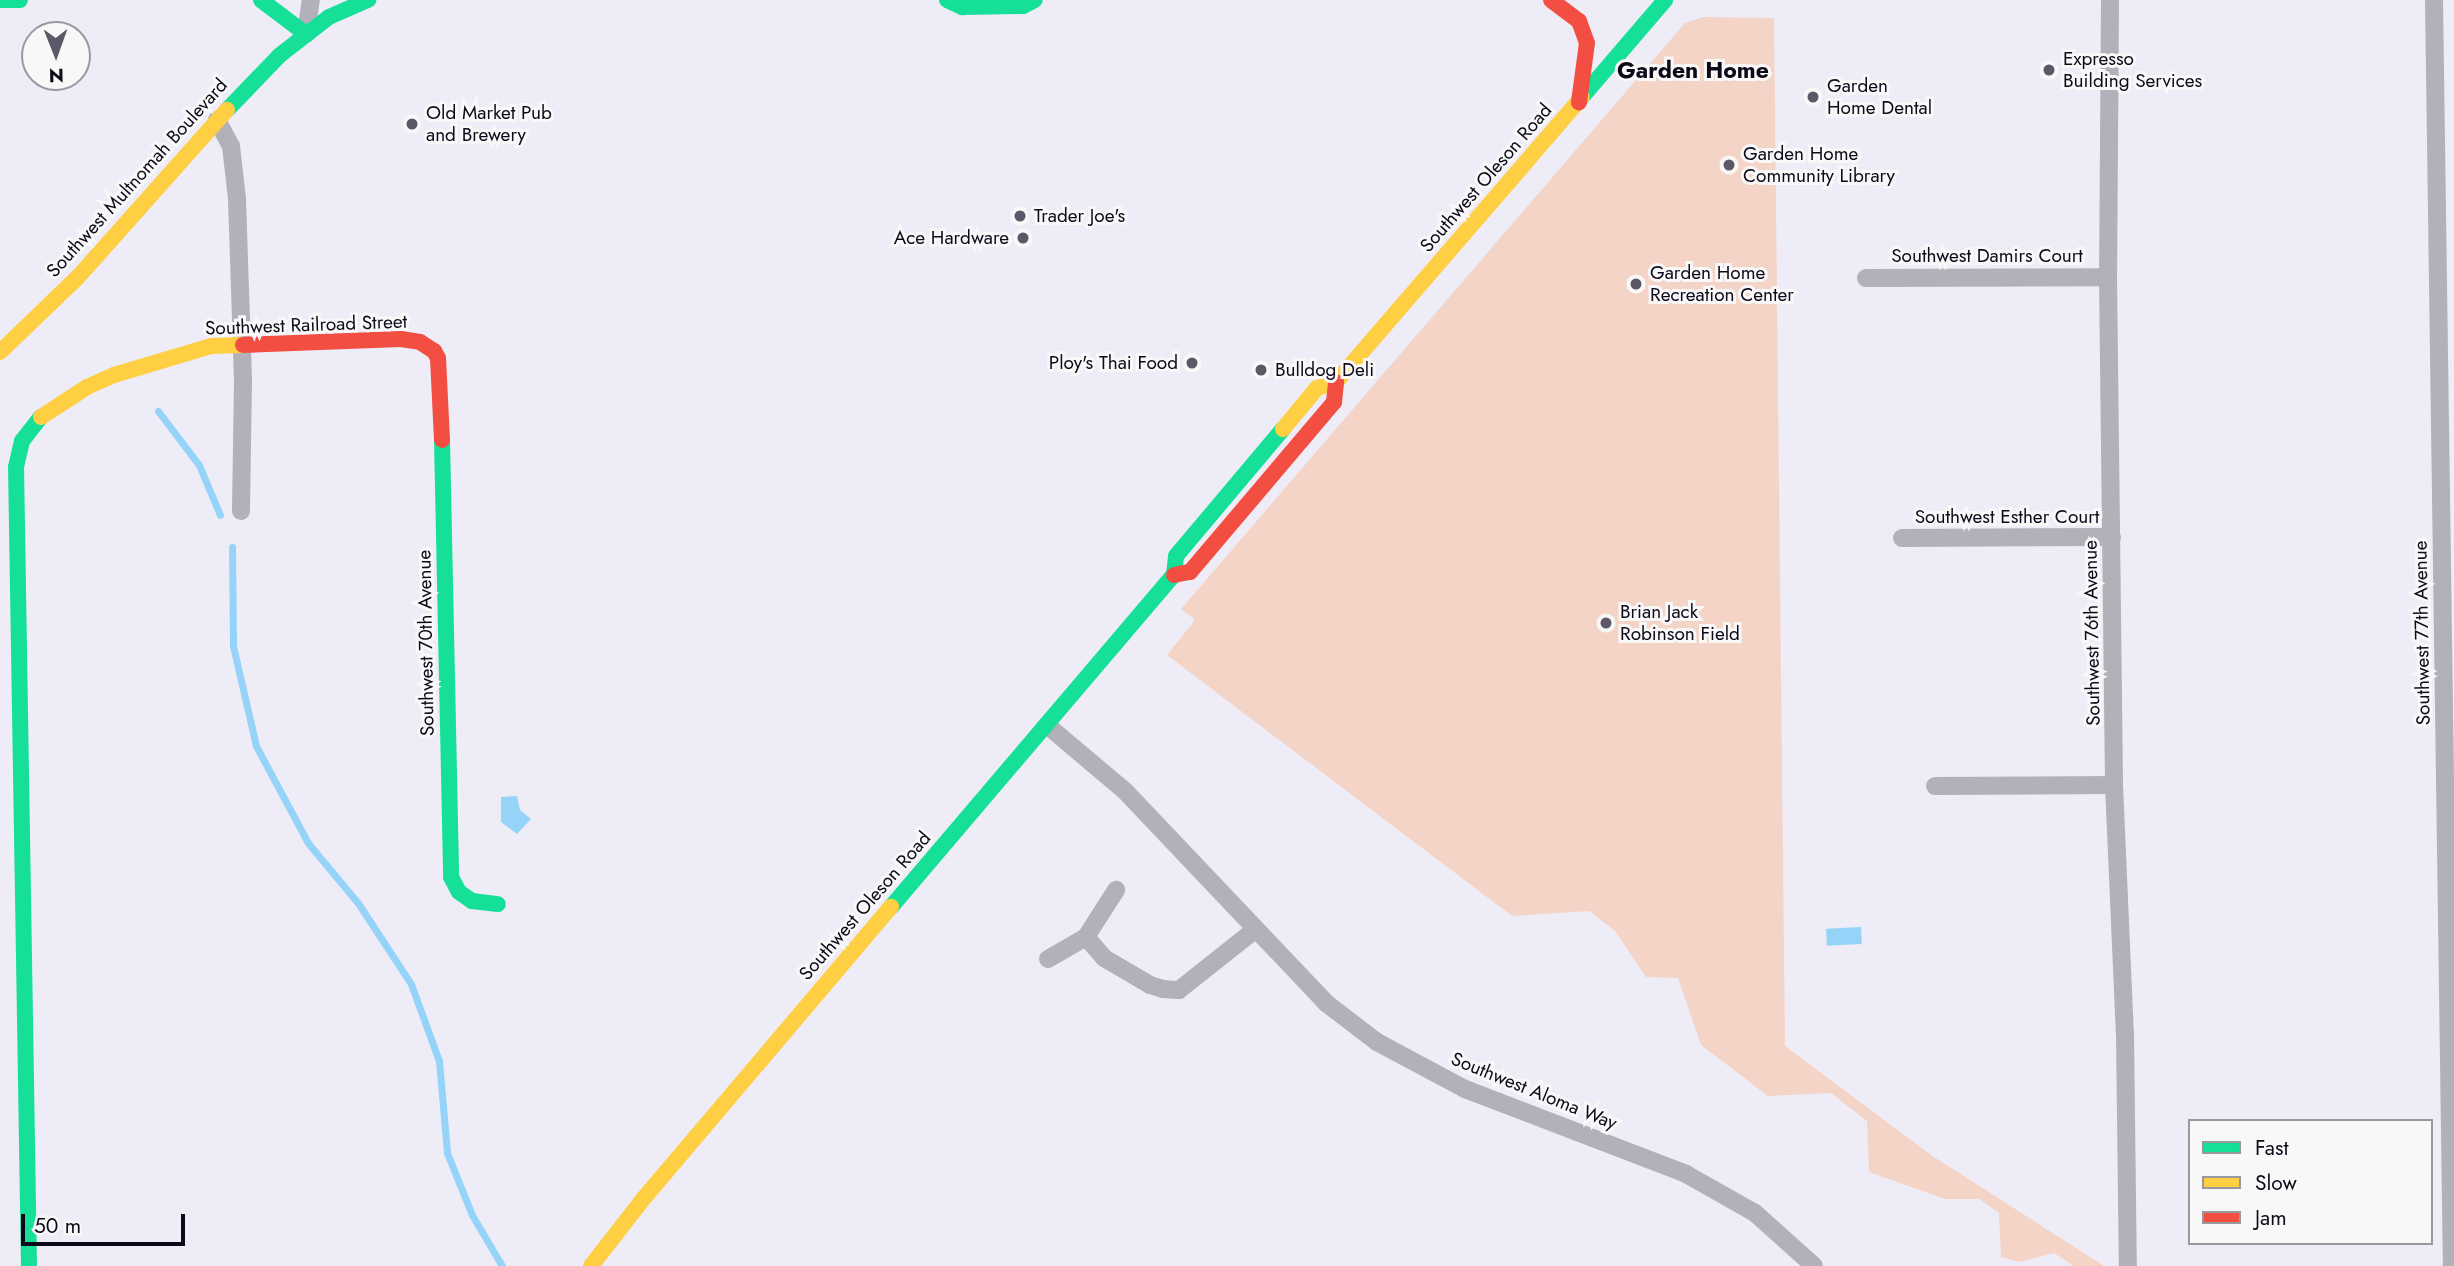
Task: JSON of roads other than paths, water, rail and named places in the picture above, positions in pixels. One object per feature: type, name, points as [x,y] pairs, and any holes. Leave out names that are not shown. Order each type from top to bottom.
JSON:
[{"type":"main road","points":[[0,0],[20,0]]},
{"type":"main road","points":[[261,0],[306,34]]},
{"type":"main road","name":"Southwest Multnomah Boulevard","points":[[0,352],[78,276],[256,78],[306,34],[344,8],[368,0]]},
{"type":"main road","points":[[947,0],[962,7],[1023,6],[1035,0]]},
{"type":"main road","points":[[1551,0],[1579,21],[1587,43],[1579,104]]},
{"type":"main road","name":"Southwest Oleson Road","points":[[591,1266],[644,1198],[1174,575],[1190,572],[1335,402],[1336,382],[1579,104],[1665,0]]},
{"type":"main road","name":"Southwest Railroad Street","points":[[29,1266],[16,479],[19,453],[29,429],[60,403],[114,375],[211,346],[401,339],[421,342],[434,351]]},
{"type":"main road","name":"Southwest 70th Avenue","points":[[434,351],[438,358],[441,384],[451,877],[459,892],[472,901],[498,904]]},
{"type":"street","points":[[306,34],[311,0]]},
{"type":"street","name":"Southwest 76th Avenue","points":[[2110,0],[2108,277],[2114,785],[2125,1034],[2128,1266]]},
{"type":"street","name":"Southwest 77th Avenue","points":[[2434,0],[2452,1266]]},
{"type":"street","points":[[217,120],[228,135],[234,165],[241,294],[241,511]]},
{"type":"street","name":"Southwest Damirs Court","points":[[1866,278],[2108,277]]},
{"type":"street","name":"Southwest Esther Court","points":[[1902,538],[2112,537]]},
{"type":"street","name":"Southwest Aloma Way","points":[[1048,726],[1125,791],[1326,1003],[1377,1042],[1465,1089],[1686,1174],[1755,1213],[1814,1266]]},
{"type":"street","points":[[1935,786],[2114,785]]},
{"type":"street","points":[[1048,959],[1086,937],[1116,890]]},
{"type":"street","points":[[1086,937],[1104,957],[1150,985],[1179,990],[1256,929]]},
{"type":"water","points":[[517,796],[520,810],[531,819],[517,834],[501,822],[501,797]]},
{"type":"water","points":[[1861,927],[1862,944],[1827,946],[1826,929]]},
{"type":"waterway","points":[[158,411],[199,465],[220,515]]},
{"type":"waterway","points":[[232,547],[233,646],[256,746],[308,843],[358,903],[411,984],[439,1061],[447,1153],[472,1215],[502,1266]]},
{"type":"place","name":"Expresso Building Services","points":[[2049,70]]},
{"type":"place","name":"Garden Home Dental","points":[[1813,97]]},
{"type":"place","name":"Old Market Pub and Brewery","points":[[412,124]]},
{"type":"place","name":"Garden Home Community Library","points":[[1729,165]]},
{"type":"place","name":"Trader Joe's","points":[[1020,216]]},
{"type":"place","name":"Ace Hardware","points":[[1023,238]]},
{"type":"place","name":"Garden Home Recreation Center","points":[[1636,284]]},
{"type":"place","name":"Ploy's Thai Food","points":[[1192,363]]},
{"type":"place","name":"Bulldog Deli","points":[[1261,370]]},
{"type":"place","name":"Brian Jack Robinson Field","points":[[1606,623]]},
{"type":"district","name":"Garden Home","points":[[1693,70]]}]
